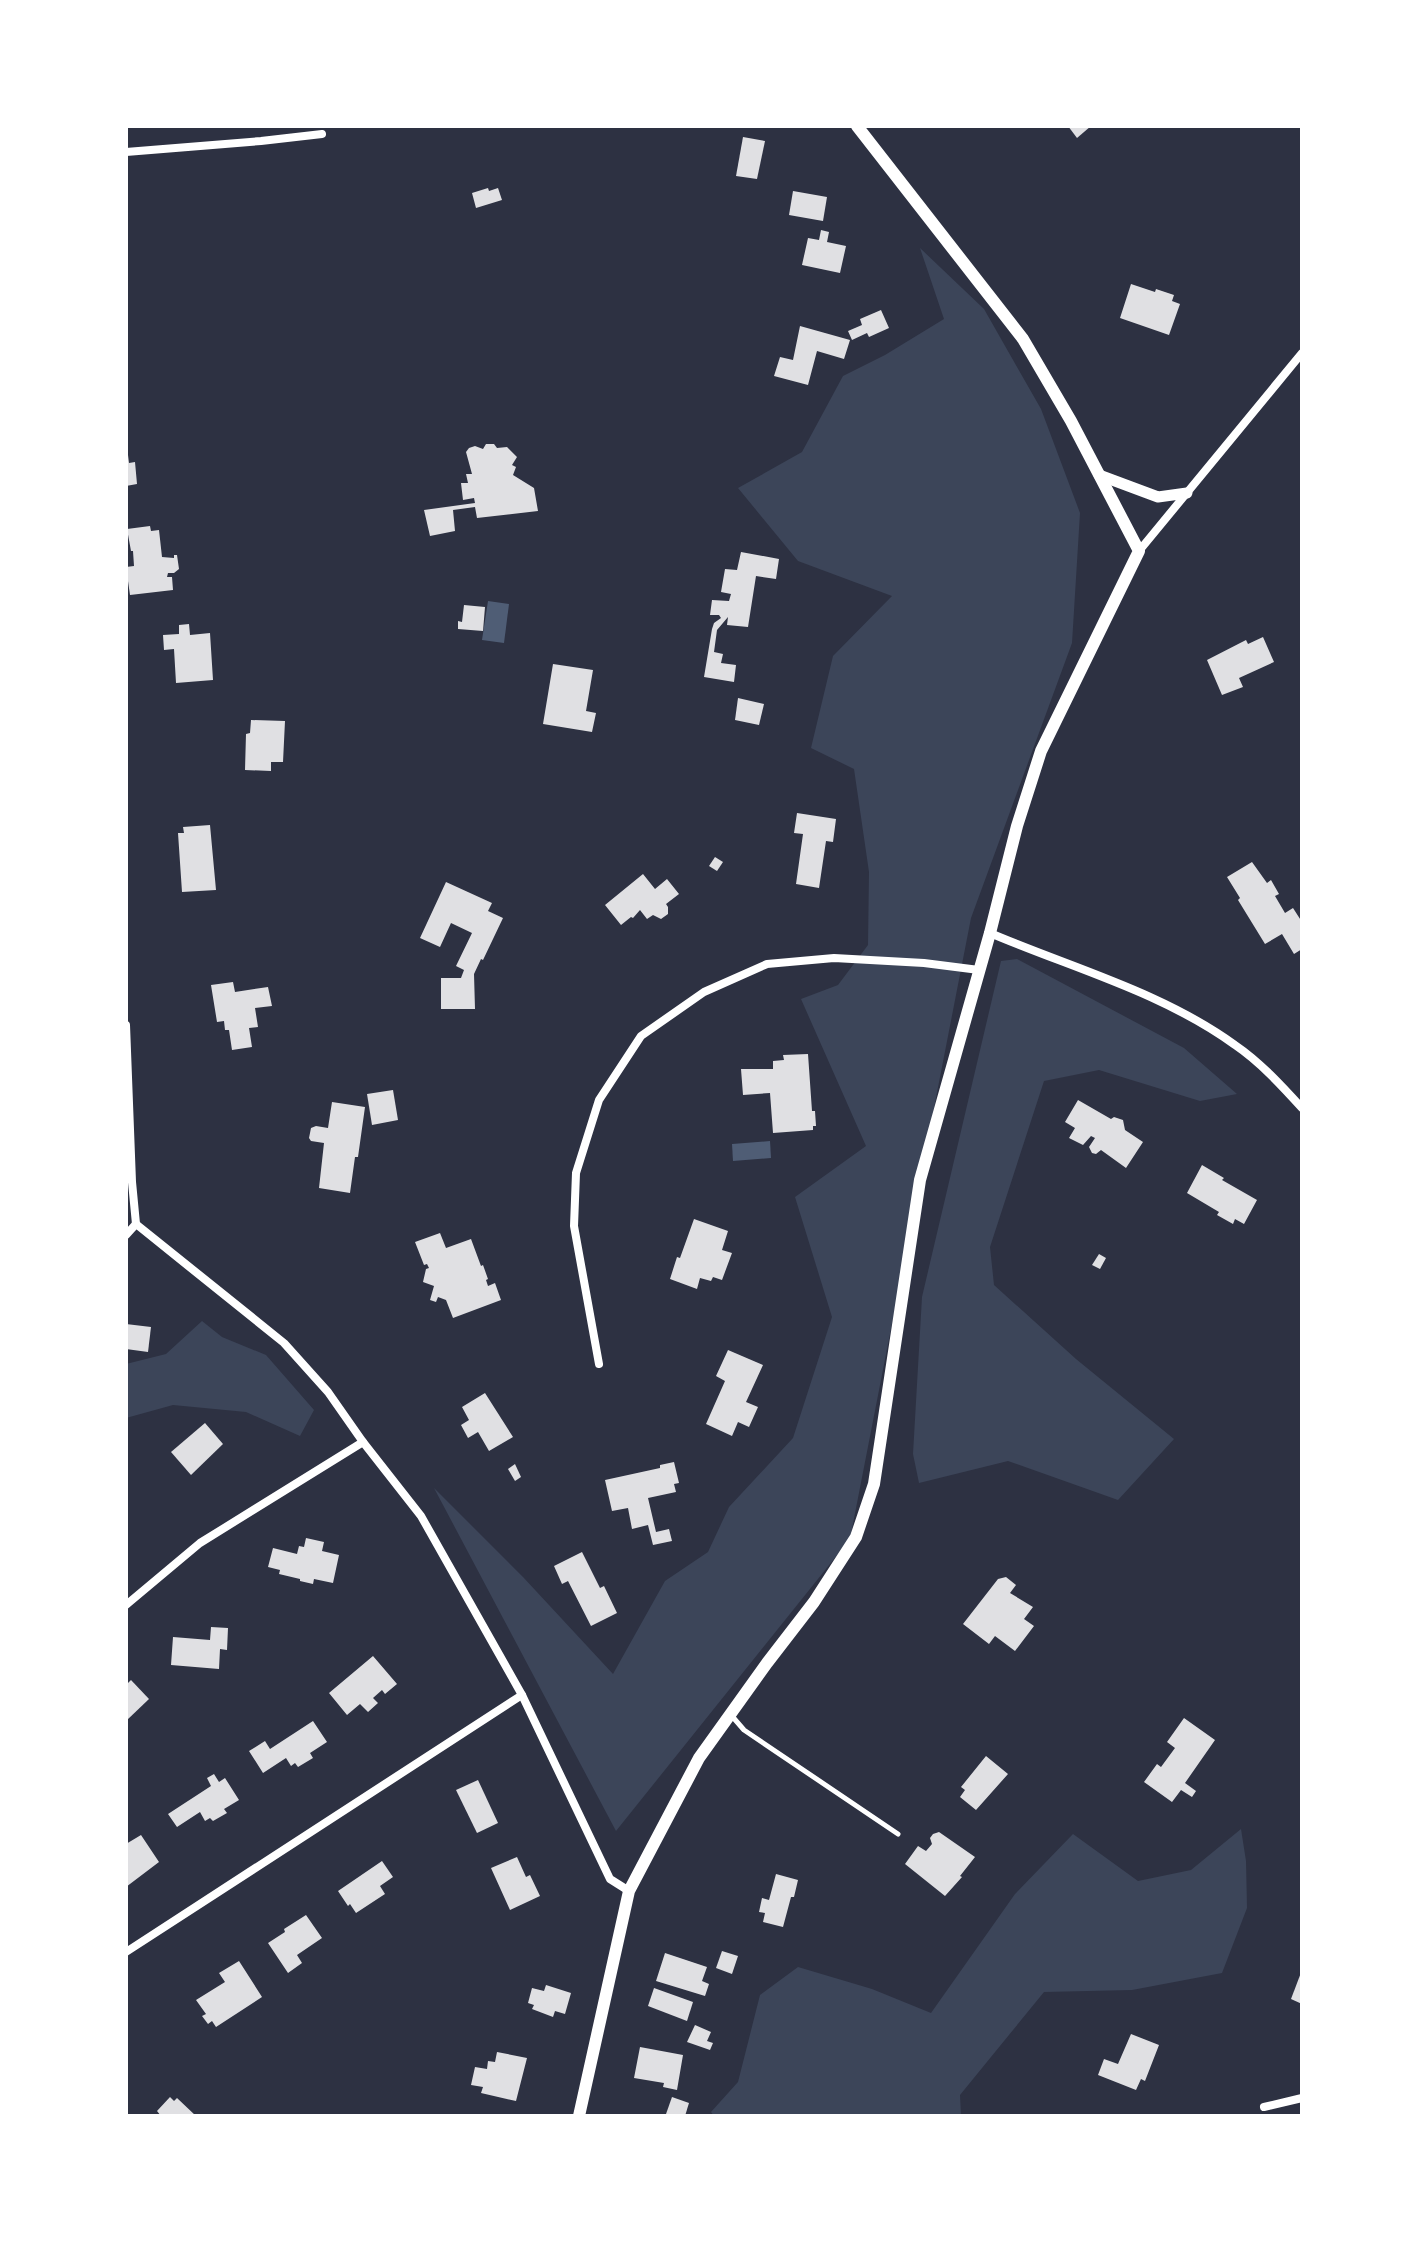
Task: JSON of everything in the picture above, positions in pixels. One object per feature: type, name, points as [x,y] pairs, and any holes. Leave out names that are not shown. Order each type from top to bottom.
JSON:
[{"type":"main road","points":[[579,2116],[629,1891],[699,1758],[814,1602],[856,1537],[874,1484],[920,1180],[1017,826],[1041,751],[1139,551],[1071,421],[1023,339],[857,126]]},
{"type":"street","points":[[126,152],[322,134]]},
{"type":"street","points":[[1139,551],[1302,353]]},
{"type":"street","points":[[1099,475],[1158,497],[1187,493]]},
{"type":"street","points":[[990,933],[1127,986],[1188,1016],[1237,1046],[1302,1108]]},
{"type":"street","points":[[599,1364],[574,1226],[576,1173],[599,1100],[641,1036],[704,992],[767,964],[834,958],[924,963],[979,970]]},
{"type":"street","points":[[126,1025],[136,1224],[284,1343],[328,1392],[421,1516],[522,1695],[610,1879],[629,1891]]},
{"type":"street","points":[[126,1235],[136,1224]]},
{"type":"street","points":[[126,1605],[200,1543],[363,1442]]},
{"type":"street","points":[[126,1952],[522,1695]]},
{"type":"street","points":[[1264,2107],[1302,2098]]},
{"type":"lane","points":[[730,1715],[744,1730],[898,1834]]},
{"type":"shaded area","points":[[920,248],[984,309],[1041,409],[1080,513],[1072,643],[971,918],[850,1539],[616,1831],[434,1488],[523,1577],[613,1674],[665,1581],[708,1552],[729,1507],[793,1438],[832,1317],[795,1197],[866,1146],[801,999],[838,985],[868,945],[869,872],[854,769],[811,748],[833,656],[892,596],[798,561],[738,488],[802,452],[843,376],[944,319]]},
{"type":"shaded area","points":[[488,601],[509,604],[504,643],[482,640]]},
{"type":"shaded area","points":[[1017,959],[1184,1048],[1237,1094],[1200,1101],[1099,1070],[1044,1081],[990,1247],[994,1285],[1076,1359],[1174,1439],[1118,1500],[1008,1461],[919,1483],[913,1454],[922,1297],[1001,961]]},
{"type":"shaded area","points":[[770,1141],[771,1158],[733,1161],[732,1144]]},
{"type":"shaded area","points":[[202,1321],[222,1337],[266,1355],[314,1410],[300,1436],[246,1412],[173,1405],[126,1418],[126,1364],[166,1354]]},
{"type":"shaded area","points":[[1241,1829],[1246,1861],[1247,1908],[1222,1973],[1132,1990],[1044,1992],[960,2095],[961,2116],[714,2116],[711,2112],[738,2082],[760,1995],[798,1967],[872,1989],[931,2013],[1015,1894],[1073,1834],[1138,1881],[1191,1870]]},
{"type":"building","points":[[1068,126],[1091,126],[1077,138]]},
{"type":"building","points":[[743,137],[765,141],[757,179],[736,176]]},
{"type":"building","points":[[488,188],[489,191],[498,188],[502,200],[476,208],[472,193]]},
{"type":"building","points":[[793,191],[827,197],[823,221],[789,215]]},
{"type":"building","points":[[821,230],[829,232],[827,242],[846,246],[840,273],[802,265],[808,238],[819,240]]},
{"type":"building","points":[[1131,284],[1174,295],[1172,301],[1180,304],[1169,335],[1120,318]]},
{"type":"building","points":[[881,310],[889,328],[852,340],[848,331],[862,325],[860,319]]},
{"type":"building","points":[[800,326],[850,340],[844,359],[817,351],[808,385],[774,376],[780,357],[793,360]]},
{"type":"building","points":[[486,444],[494,444],[497,448],[507,447],[517,457],[512,465],[516,467],[513,475],[534,488],[538,511],[477,518],[475,507],[453,510],[455,531],[430,536],[424,510],[475,503],[474,498],[463,500],[461,483],[468,483],[466,474],[472,474],[466,452],[475,446],[483,449]]},
{"type":"building","points":[[126,455],[129,463],[135,462],[137,484],[126,486]]},
{"type":"building","points":[[150,526],[151,531],[159,530],[162,557],[174,558],[177,555],[179,569],[168,573],[167,577],[172,577],[173,590],[130,595],[126,567],[134,566],[127,529]]},
{"type":"building","points":[[741,552],[779,559],[776,579],[756,576],[748,627],[727,625],[728,617],[717,630],[714,652],[723,654],[721,663],[736,665],[734,682],[704,677],[712,629],[721,618],[710,615],[712,600],[729,601],[731,594],[721,592],[725,569],[737,570]]},
{"type":"building","points":[[464,605],[485,607],[483,631],[458,629]]},
{"type":"building","points":[[189,624],[190,635],[210,633],[213,680],[176,683],[174,649],[164,650],[163,635],[179,634],[179,625]]},
{"type":"building","points":[[1263,637],[1274,662],[1239,678],[1243,687],[1222,695],[1207,660],[1246,640],[1248,644]]},
{"type":"building","points":[[553,664],[593,670],[586,711],[596,713],[592,732],[543,724]]},
{"type":"building","points":[[738,698],[764,704],[759,725],[735,720]]},
{"type":"building","points":[[251,720],[285,721],[283,762],[271,762],[271,771],[245,770],[246,734],[250,733]]},
{"type":"building","points":[[797,813],[836,819],[833,842],[826,841],[819,888],[796,884],[803,834],[794,833]]},
{"type":"building","points":[[210,825],[216,890],[182,892],[178,833],[184,833],[183,827]]},
{"type":"building","points":[[715,857],[723,862],[717,871],[709,866]]},
{"type":"building","points":[[1252,862],[1267,883],[1271,880],[1279,894],[1275,896],[1285,913],[1293,908],[1302,922],[1302,949],[1294,954],[1282,934],[1265,944],[1227,877]]},
{"type":"building","points":[[643,874],[655,889],[667,879],[679,894],[666,904],[668,914],[661,919],[653,915],[647,919],[640,910],[621,925],[605,905]]},
{"type":"building","points":[[446,882],[492,903],[488,911],[503,918],[474,974],[475,1009],[441,1009],[441,978],[461,978],[464,970],[456,966],[472,933],[451,923],[440,947],[420,938]]},
{"type":"building","points":[[233,982],[235,992],[268,987],[272,1006],[255,1008],[258,1027],[249,1028],[252,1047],[232,1050],[229,1030],[225,1030],[224,1021],[217,1022],[211,985]]},
{"type":"building","points":[[808,1054],[816,1126],[813,1130],[773,1133],[770,1093],[743,1095],[741,1069],[773,1069],[773,1061],[784,1060],[783,1055]]},
{"type":"building","points":[[393,1090],[398,1120],[372,1125],[367,1094]]},
{"type":"building","points":[[1078,1100],[1111,1119],[1123,1120],[1125,1130],[1143,1142],[1126,1168],[1101,1150],[1092,1153],[1089,1147],[1095,1138],[1091,1136],[1083,1145],[1069,1138],[1075,1128],[1065,1122]]},
{"type":"building","points":[[332,1102],[365,1107],[350,1193],[319,1188],[324,1143],[309,1138],[311,1128],[328,1128]]},
{"type":"building","points":[[1202,1165],[1257,1200],[1244,1224],[1235,1219],[1233,1224],[1187,1193]]},
{"type":"building","points":[[694,1219],[728,1231],[722,1250],[732,1253],[722,1280],[700,1278],[697,1289],[670,1279]]},
{"type":"building","points":[[440,1233],[446,1248],[471,1239],[483,1265],[488,1286],[495,1283],[501,1300],[453,1318],[446,1300],[438,1297],[436,1302],[430,1300],[434,1286],[423,1282],[429,1268],[427,1264],[424,1265],[415,1242]]},
{"type":"building","points":[[1099,1254],[1106,1258],[1100,1269],[1092,1265]]},
{"type":"building","points":[[126,1324],[151,1327],[148,1352],[126,1349]]},
{"type":"building","points":[[728,1350],[763,1365],[746,1402],[758,1407],[749,1427],[738,1422],[732,1436],[706,1424],[725,1381],[716,1376]]},
{"type":"building","points":[[485,1393],[513,1437],[489,1451],[478,1432],[468,1438],[461,1425],[469,1420],[462,1407]]},
{"type":"building","points":[[205,1423],[223,1444],[191,1475],[171,1452]]},
{"type":"building","points":[[674,1462],[679,1483],[674,1484],[676,1492],[648,1498],[656,1532],[669,1529],[672,1541],[653,1545],[648,1525],[632,1529],[628,1508],[612,1511],[605,1480]]},
{"type":"building","points":[[515,1464],[521,1477],[515,1481],[508,1469]]},
{"type":"building","points":[[306,1538],[324,1542],[322,1551],[339,1555],[333,1583],[314,1579],[313,1584],[300,1581],[268,1567],[273,1548],[297,1554],[299,1546],[304,1547]]},
{"type":"building","points":[[582,1552],[617,1613],[591,1626],[568,1581],[562,1584],[554,1566]]},
{"type":"building","points":[[1006,1577],[1016,1585],[1010,1593],[1033,1607],[1024,1619],[1034,1626],[1015,1651],[995,1636],[989,1644],[963,1624],[998,1579]]},
{"type":"building","points":[[211,1627],[228,1628],[227,1650],[220,1649],[219,1669],[171,1665],[173,1637],[210,1640]]},
{"type":"building","points":[[373,1656],[397,1684],[385,1694],[382,1690],[373,1698],[378,1703],[368,1712],[360,1704],[347,1715],[329,1693]]},
{"type":"building","points":[[131,1680],[149,1699],[126,1721],[126,1685]]},
{"type":"building","points":[[1184,1718],[1215,1740],[1185,1783],[1196,1791],[1192,1797],[1181,1790],[1172,1802],[1144,1782],[1157,1764],[1161,1767],[1175,1748],[1167,1742]]},
{"type":"building","points":[[313,1721],[327,1742],[310,1753],[313,1758],[298,1767],[295,1763],[291,1766],[286,1758],[263,1773],[249,1751],[265,1741],[270,1749]]},
{"type":"building","points":[[986,1756],[1008,1774],[976,1810],[960,1797],[965,1790],[961,1787]]},
{"type":"building","points":[[214,1774],[219,1782],[225,1778],[239,1800],[224,1809],[227,1813],[213,1821],[210,1818],[205,1821],[200,1812],[177,1827],[168,1814],[211,1786],[207,1778]]},
{"type":"building","points":[[478,1780],[498,1823],[477,1833],[456,1790]]},
{"type":"building","points":[[939,1832],[975,1857],[945,1896],[905,1864],[918,1846],[926,1851],[932,1844],[930,1838]]},
{"type":"building","points":[[141,1835],[159,1862],[126,1887],[126,1844]]},
{"type":"building","points":[[517,1857],[526,1877],[530,1875],[540,1896],[510,1910],[491,1868]]},
{"type":"building","points":[[382,1861],[393,1877],[380,1886],[385,1894],[356,1913],[338,1891]]},
{"type":"building","points":[[776,1874],[798,1880],[783,1927],[763,1922],[765,1913],[759,1912],[762,1898],[769,1900]]},
{"type":"building","points":[[306,1915],[322,1938],[297,1955],[302,1963],[288,1973],[268,1943]]},
{"type":"building","points":[[722,1951],[738,1956],[732,1974],[716,1968]]},
{"type":"building","points":[[665,1953],[707,1967],[702,1981],[709,1984],[705,1996],[656,1981]]},
{"type":"building","points":[[239,1961],[262,1997],[216,2027],[212,2021],[208,2024],[202,2016],[206,2014],[196,2000],[225,1982],[219,1973]]},
{"type":"building","points":[[1302,1970],[1302,2004],[1291,1999]]},
{"type":"building","points":[[546,1985],[571,1993],[565,2014],[555,2011],[553,2017],[532,2009],[534,2005],[528,2003],[532,1988],[544,1991]]},
{"type":"building","points":[[654,1988],[693,2002],[687,2021],[648,2006]]},
{"type":"building","points":[[695,2025],[711,2032],[707,2041],[713,2043],[710,2050],[687,2042]]},
{"type":"building","points":[[1131,2034],[1159,2045],[1145,2081],[1141,2079],[1136,2090],[1098,2075],[1104,2059],[1118,2064]]},
{"type":"building","points":[[640,2047],[683,2055],[677,2090],[663,2087],[664,2083],[634,2078]]},
{"type":"building","points":[[497,2052],[527,2058],[516,2101],[481,2093],[483,2087],[471,2085],[475,2067],[487,2069],[488,2061],[495,2062]]},
{"type":"building","points":[[170,2097],[174,2101],[177,2098],[196,2116],[161,2116],[157,2111]]},
{"type":"building","points":[[672,2097],[689,2103],[685,2116],[666,2114]]}]
